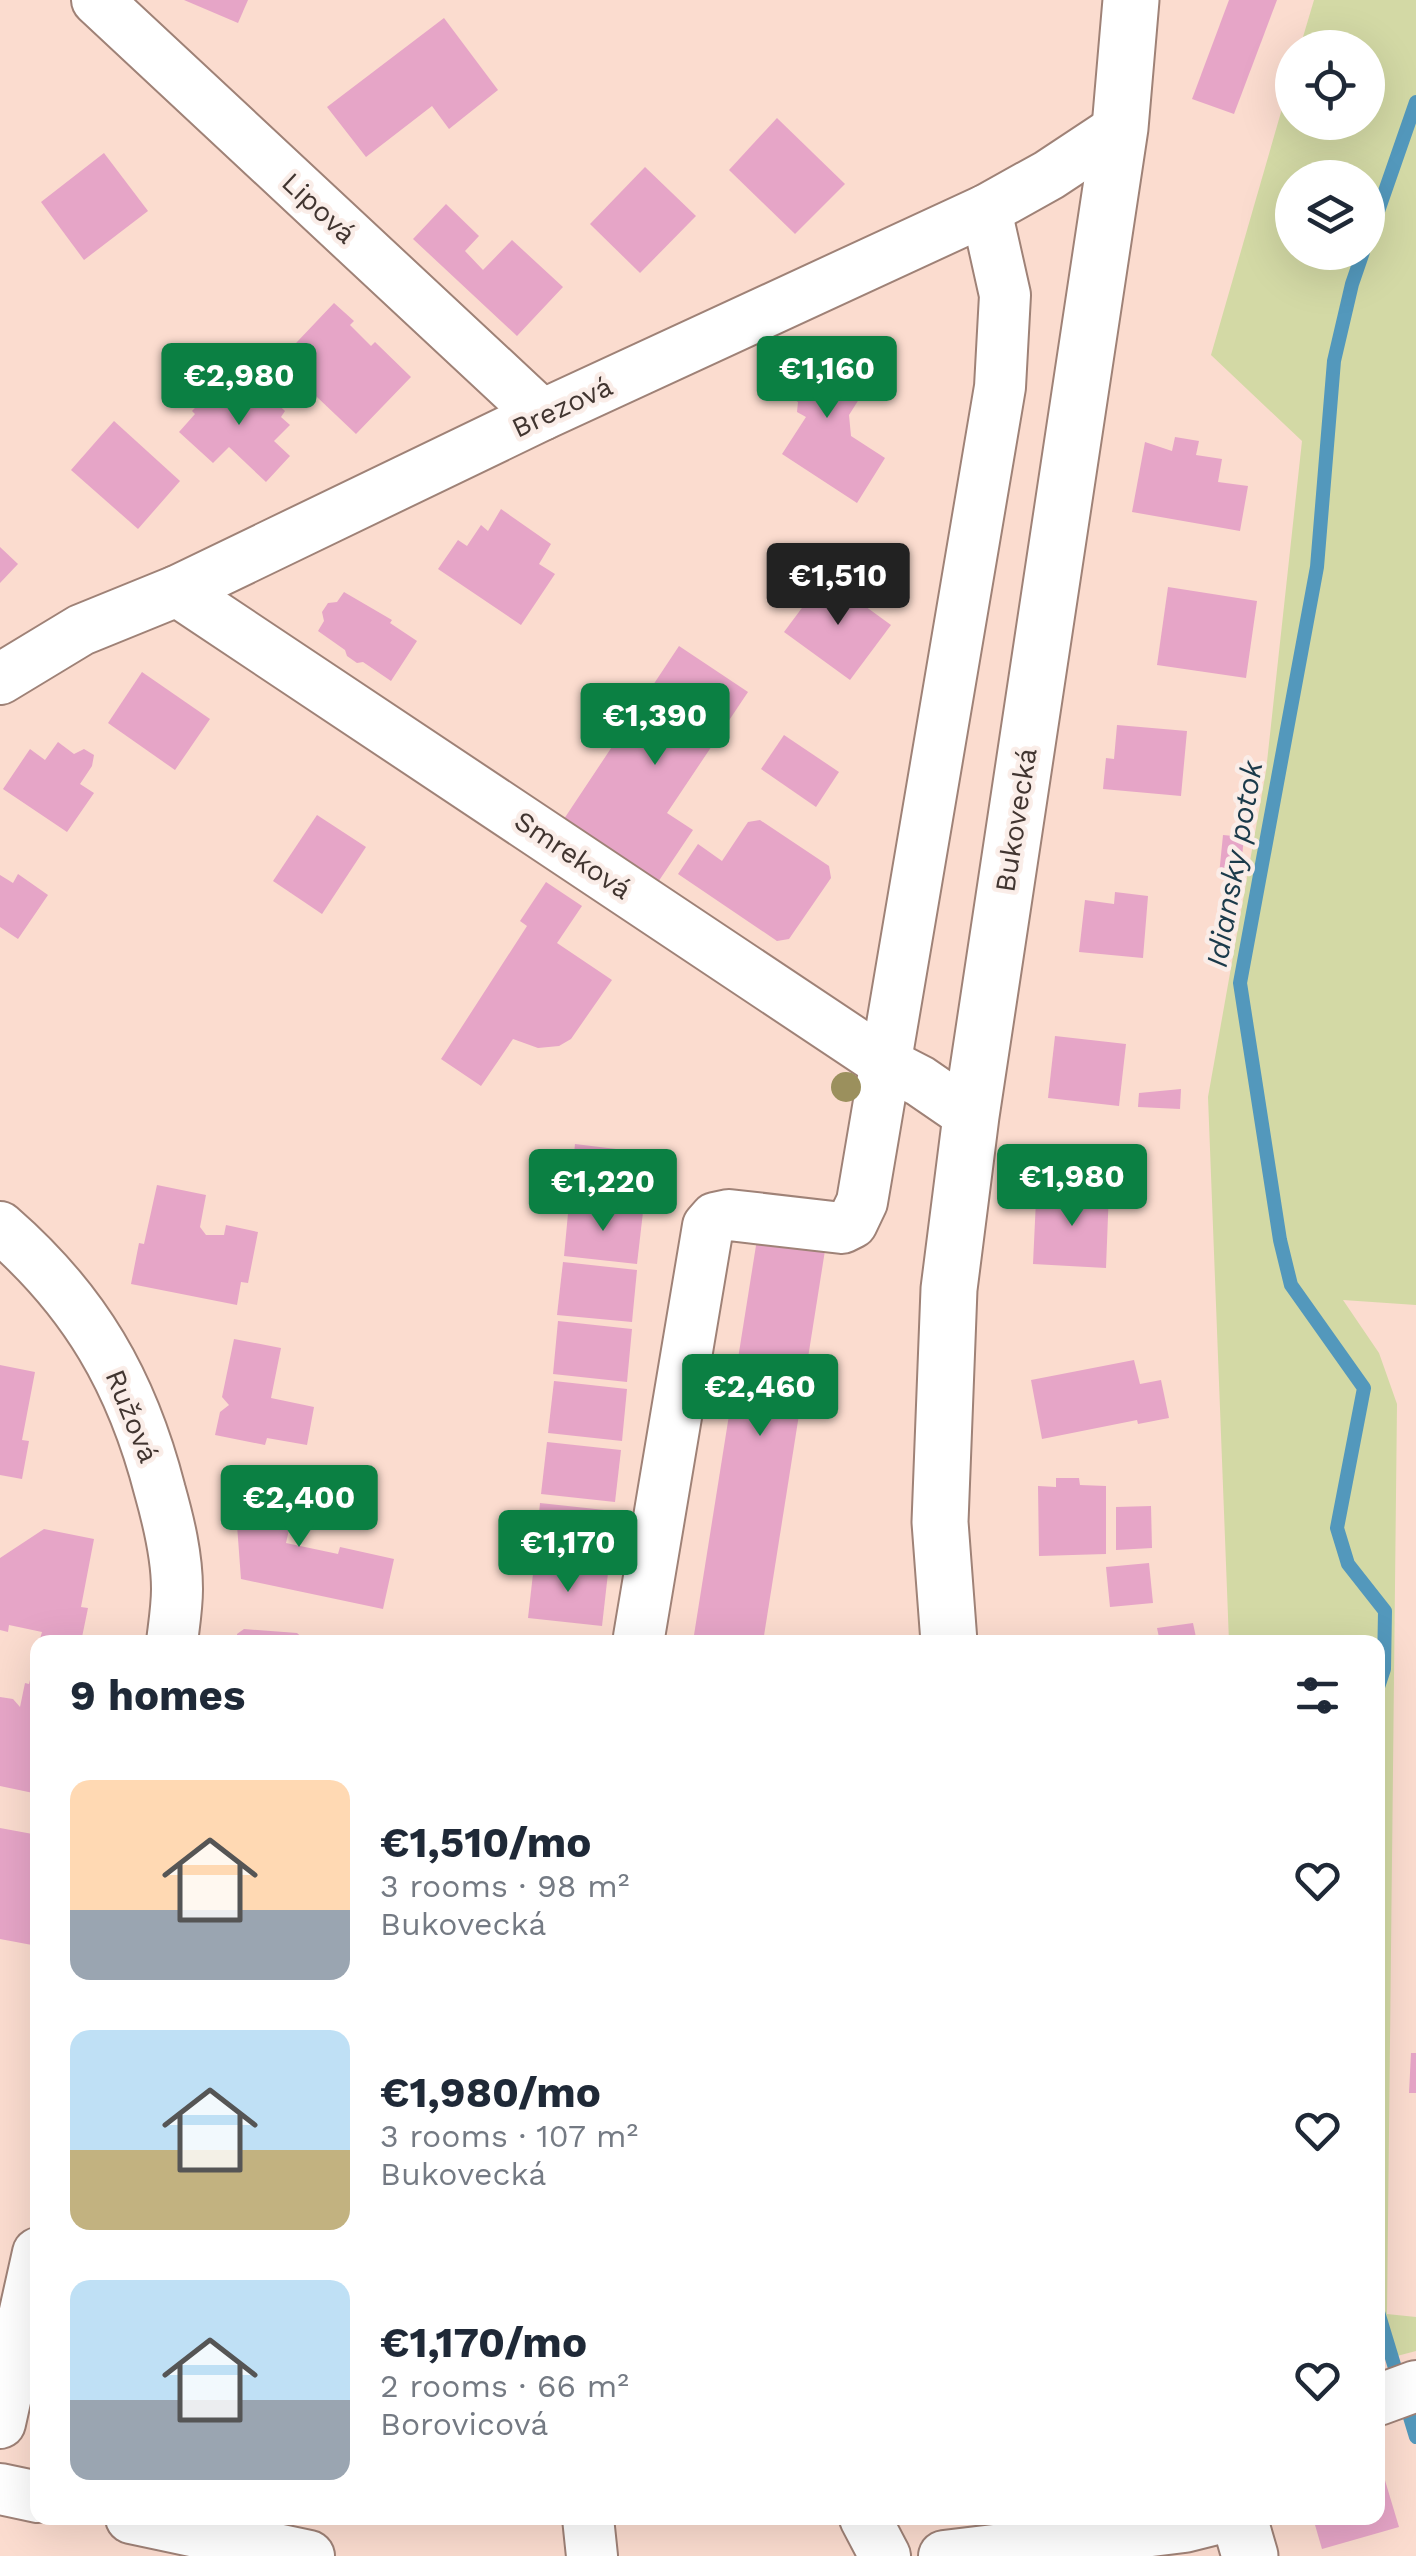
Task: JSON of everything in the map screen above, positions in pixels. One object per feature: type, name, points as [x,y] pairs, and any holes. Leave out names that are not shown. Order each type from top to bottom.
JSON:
[{"type":"street","name":"Lipová","points":[[97,0],[542,416]]},
{"type":"street","name":"Bukovecká","points":[[948,1635],[940,1522],[949,1290],[971,1116],[1120,128],[1133,7]]},
{"type":"street","name":"Brezová","points":[[0,679],[81,630],[176,591],[986,210],[1049,176],[1120,128]]},
{"type":"street","points":[[639,1635],[708,1226],[715,1218],[730,1215],[842,1228],[852,1223],[862,1202],[1000,387],[1005,295],[986,210]]},
{"type":"street","name":"Smreková","points":[[176,591],[885,1063],[920,1081],[971,1116]]},
{"type":"street","name":"Ružová","points":[[0,1227],[66,1292],[99,1338],[128,1394],[150,1452],[174,1549],[177,1590],[173,1635]]},
{"type":"street","points":[[0,2423],[30,2289]]},
{"type":"street","points":[[1385,2397],[1416,2386]]},
{"type":"street","points":[[0,2489],[30,2495]]},
{"type":"street","points":[[163,2525],[308,2556]]},
{"type":"street","points":[[320,2556],[325,2525]]},
{"type":"street","points":[[589,2525],[592,2556]]},
{"type":"street","points":[[869,2525],[885,2556]]},
{"type":"street","points":[[944,2556],[1192,2525]]},
{"type":"street","points":[[1241,2525],[1250,2556]]},
{"type":"green space","points":[[1314,0],[1416,0],[1416,1305],[1343,1300],[1379,1353],[1397,1404],[1387,2314],[1416,2317],[1416,2351],[1385,2359],[1385,1635],[1229,1635],[1208,1097],[1266,771],[1302,441],[1211,355],[1275,133],[1275,140],[1385,140],[1385,30],[1305,30]]},
{"type":"building","points":[[184,0],[248,0],[238,23]]},
{"type":"building","points":[[1229,0],[1277,0],[1234,114],[1192,99]]},
{"type":"building","points":[[444,18],[498,90],[449,129],[432,106],[366,157],[327,107]]},
{"type":"building","points":[[777,118],[845,184],[795,234],[729,170]]},
{"type":"building","points":[[104,153],[148,211],[84,260],[41,202]]},
{"type":"building","points":[[645,167],[696,216],[640,273],[590,224]]},
{"type":"building","points":[[446,204],[479,236],[465,251],[483,270],[512,240],[563,287],[517,336],[413,239]]},
{"type":"building","points":[[334,303],[354,321],[350,325],[371,346],[375,342],[411,377],[356,434],[279,361]]},
{"type":"building","points":[[806,345],[824,356],[836,350],[847,358],[846,371],[868,385],[849,415],[851,436],[885,458],[857,503],[782,454],[806,417],[797,412],[798,402],[777,388],[778,369],[789,353]]},
{"type":"building","points":[[241,380],[259,398],[265,392],[285,411],[281,417],[290,425],[274,441],[290,456],[266,482],[229,447],[213,463],[179,432],[195,414],[192,411],[216,386],[226,395]]},
{"type":"building","points":[[114,421],[180,481],[138,529],[71,470]]},
{"type":"building","points":[[1175,437],[1199,441],[1196,455],[1222,459],[1218,482],[1248,486],[1240,531],[1132,512],[1145,442],[1172,451]]},
{"type":"building","points":[[501,509],[551,544],[539,564],[555,574],[521,625],[438,569],[458,540],[467,546],[481,525],[488,531]]},
{"type":"building","points":[[0,547],[18,564],[0,583]]},
{"type":"building","points":[[825,577],[891,625],[850,680],[784,632]]},
{"type":"building","points":[[1168,587],[1257,601],[1246,678],[1157,665]]},
{"type":"building","points":[[344,592],[392,620],[390,623],[417,641],[391,681],[363,662],[357,663],[318,631],[328,603],[337,602]]},
{"type":"building","points":[[679,646],[748,692],[667,813],[693,830],[654,888],[560,825]]},
{"type":"building","points":[[142,672],[210,719],[175,770],[108,723]]},
{"type":"building","points":[[1117,725],[1187,731],[1181,796],[1103,789],[1106,758],[1114,759]]},
{"type":"building","points":[[784,735],[839,772],[816,807],[761,769]]},
{"type":"building","points":[[58,742],[74,754],[84,749],[94,755],[80,784],[94,793],[67,832],[3,789],[30,749],[45,760]]},
{"type":"building","points":[[317,815],[366,847],[322,914],[273,881]]},
{"type":"building","points":[[760,820],[829,866],[831,878],[789,939],[777,941],[678,874],[698,844],[722,861],[748,822]]},
{"type":"building","points":[[1223,835],[1244,837],[1240,877],[1219,875]]},
{"type":"building","points":[[18,874],[48,895],[18,939],[0,927],[0,875],[13,883]]},
{"type":"building","points":[[546,882],[582,906],[557,943],[612,980],[571,1039],[559,1046],[538,1048],[513,1039],[481,1086],[441,1059],[527,926],[520,921]]},
{"type":"building","points":[[1115,892],[1148,896],[1143,958],[1079,952],[1085,900],[1114,904]]},
{"type":"building","points":[[1055,1036],[1126,1044],[1119,1106],[1048,1098]]},
{"type":"building","points":[[1181,1089],[1180,1109],[1138,1107],[1139,1093]]},
{"type":"building","points":[[575,1144],[649,1153],[644,1205],[570,1197]]},
{"type":"building","points":[[157,1185],[206,1195],[200,1227],[206,1235],[224,1235],[226,1225],[258,1232],[248,1283],[241,1282],[237,1305],[131,1284]]},
{"type":"building","points":[[1054,1187],[1109,1190],[1106,1268],[1033,1264],[1036,1200],[1054,1202]]},
{"type":"building","points":[[569,1203],[643,1212],[637,1264],[564,1256]]},
{"type":"building","points":[[758,1233],[826,1244],[764,1635],[694,1635]]},
{"type":"building","points":[[563,1262],[637,1270],[632,1322],[557,1315]]},
{"type":"building","points":[[558,1321],[632,1329],[627,1382],[553,1374]]},
{"type":"building","points":[[234,1339],[281,1348],[271,1398],[314,1407],[307,1445],[267,1438],[265,1445],[215,1435],[220,1412],[229,1405],[222,1397]]},
{"type":"building","points":[[1134,1360],[1140,1384],[1161,1380],[1169,1418],[1138,1424],[1137,1420],[1042,1439],[1031,1380]]},
{"type":"building","points":[[0,1365],[35,1372],[22,1440],[29,1441],[22,1479],[0,1475]]},
{"type":"building","points":[[554,1381],[627,1389],[622,1441],[548,1433]]},
{"type":"building","points":[[547,1442],[621,1450],[615,1502],[541,1494]]},
{"type":"building","points":[[233,1471],[288,1482],[291,1521],[286,1543],[338,1554],[340,1547],[394,1559],[383,1609],[241,1579]]},
{"type":"building","points":[[1056,1478],[1079,1478],[1080,1485],[1106,1486],[1106,1554],[1039,1556],[1038,1486],[1056,1487]]},
{"type":"building","points":[[540,1503],[614,1511],[608,1564],[535,1555]]},
{"type":"building","points":[[1151,1506],[1152,1548],[1116,1550],[1116,1507]]},
{"type":"building","points":[[44,1529],[94,1539],[81,1607],[88,1608],[82,1635],[41,1635],[42,1632],[9,1625],[8,1632],[0,1630],[0,1558]]},
{"type":"building","points":[[1149,1563],[1153,1603],[1110,1607],[1106,1567]]},
{"type":"building","points":[[534,1565],[608,1573],[602,1626],[528,1618]]},
{"type":"building","points":[[1193,1623],[1196,1635],[1158,1635],[1157,1628]]},
{"type":"building","points":[[244,1629],[299,1635],[237,1635]]},
{"type":"building","points":[[30,1680],[30,1792],[0,1786],[0,1697],[13,1699],[20,1707],[25,1683]]},
{"type":"building","points":[[0,1828],[30,1834],[30,1945],[0,1939]]},
{"type":"building","points":[[1411,2053],[1416,2053],[1416,2093],[1409,2093]]},
{"type":"building","points":[[1385,2480],[1399,2527],[1322,2549],[1315,2525],[1385,2525]]},
{"type":"waterway","name":"Idiansky potok","points":[[1385,191],[1416,102]]},
{"type":"waterway","name":"Idiansky potok","points":[[1357,270],[1334,361],[1317,567],[1240,983],[1280,1240],[1291,1285],[1364,1388],[1337,1528],[1348,1564],[1385,1611],[1385,1635]]},
{"type":"waterway","name":"Idiansky potok","points":[[1385,2335],[1416,2437]]}]
